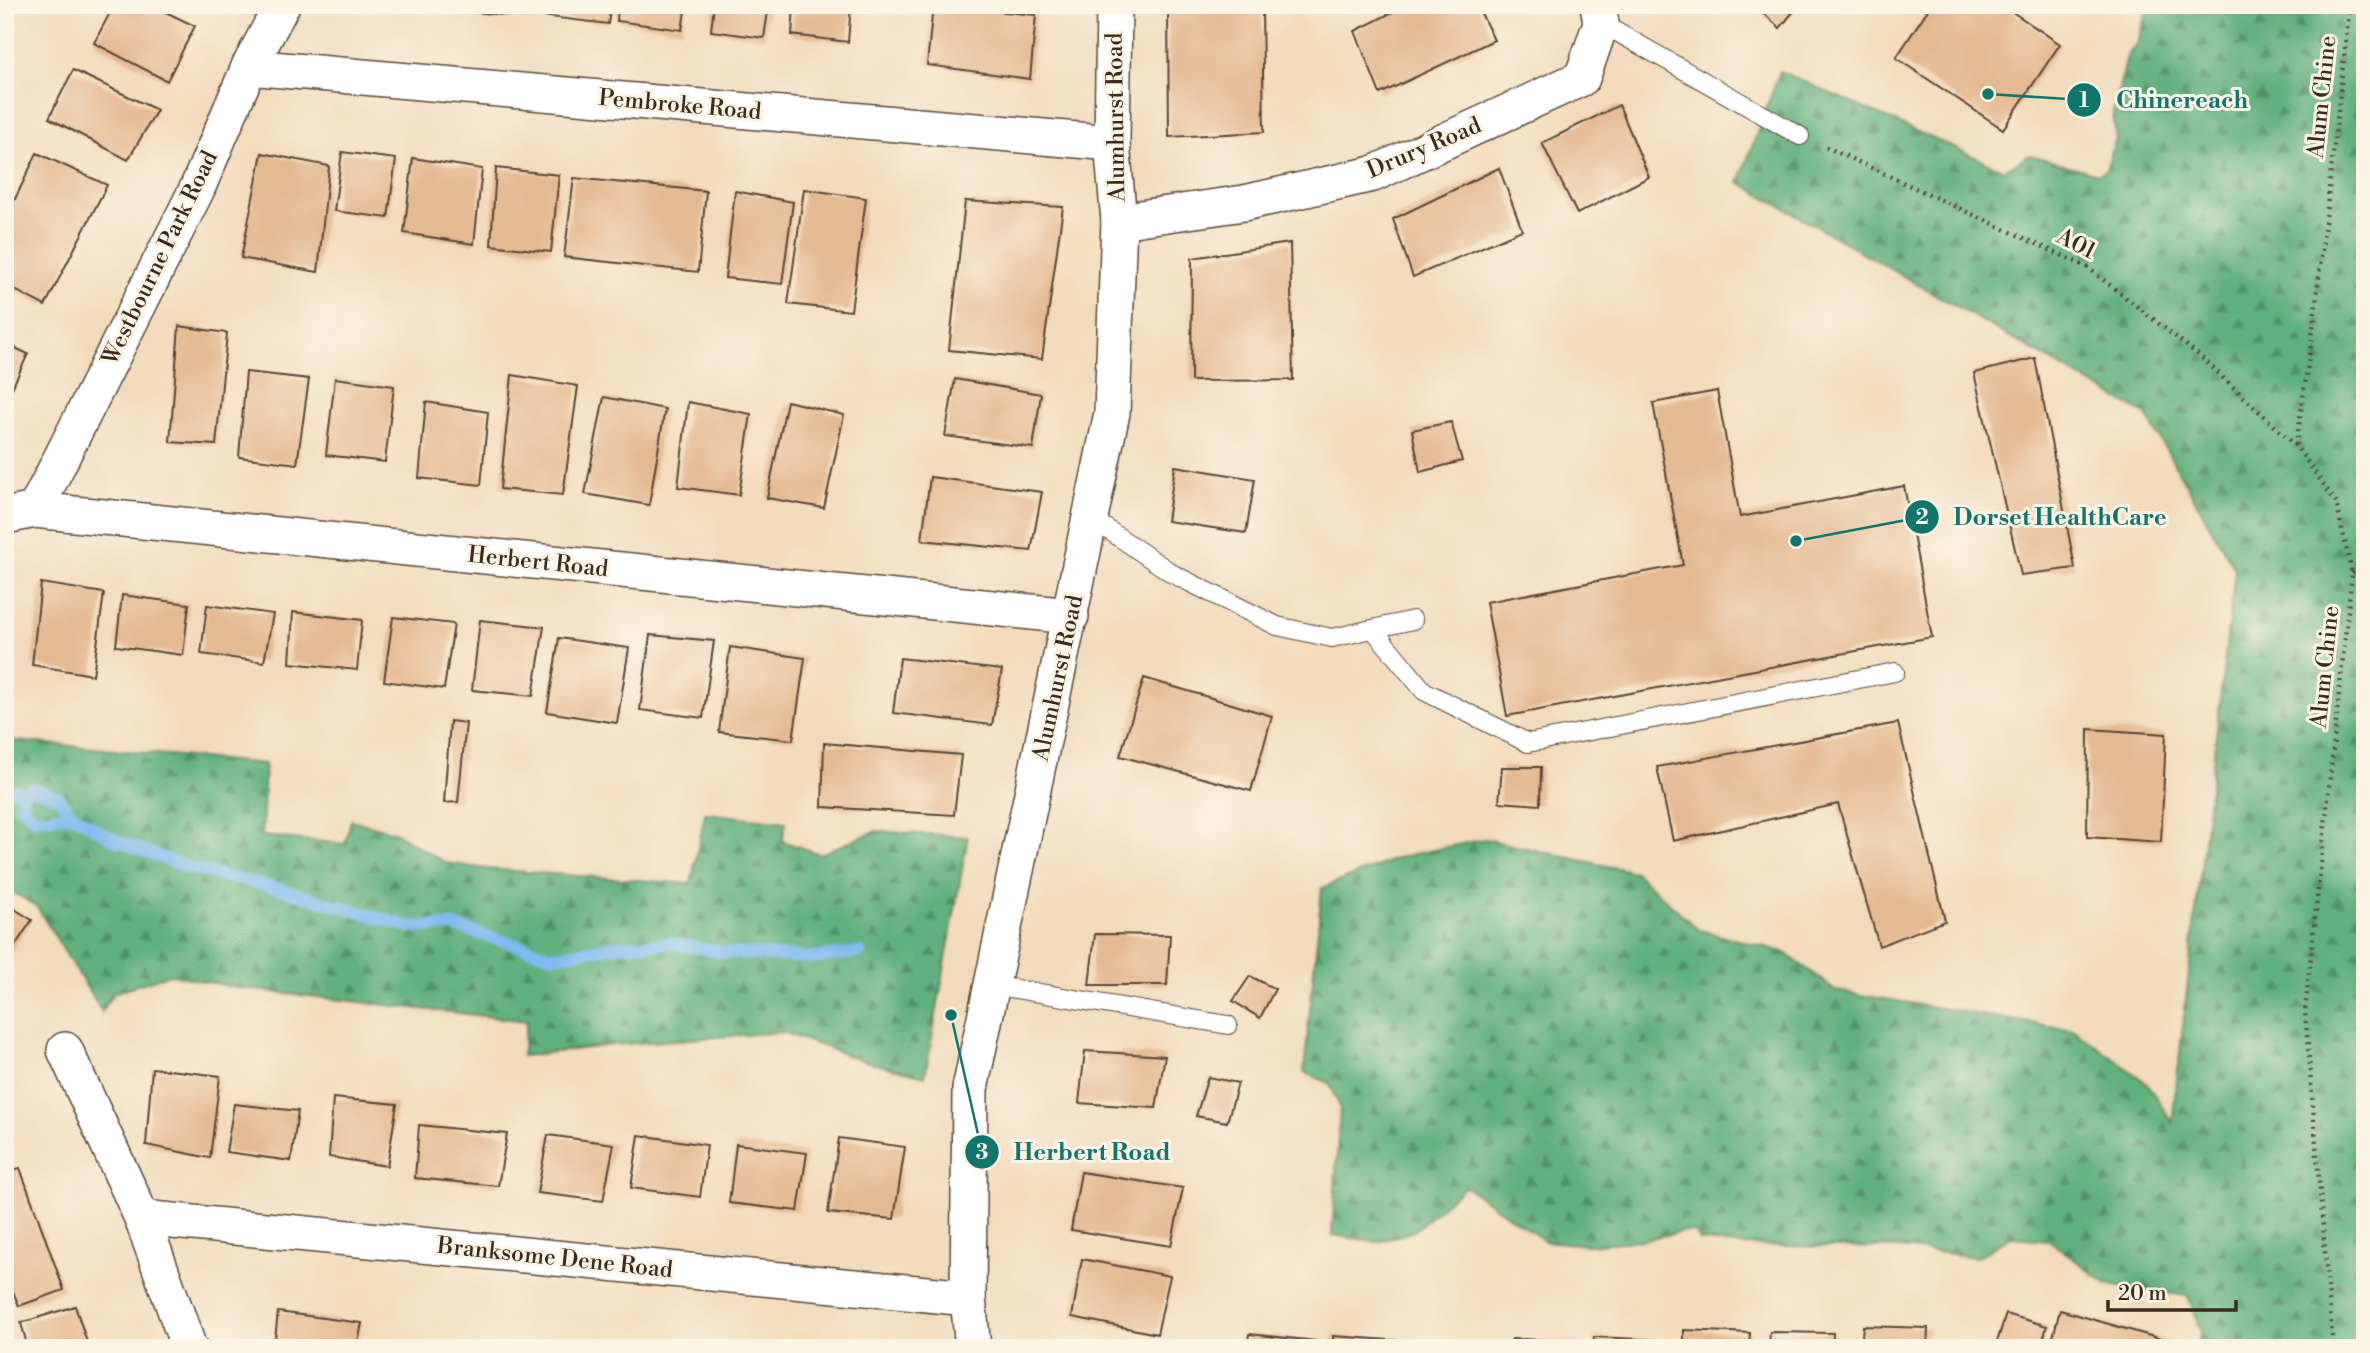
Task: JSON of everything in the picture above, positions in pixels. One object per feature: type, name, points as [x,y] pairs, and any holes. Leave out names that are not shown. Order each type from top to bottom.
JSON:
[{"type":"street","name":"Westbourne Park Road","points":[[20,513],[197,189],[249,67],[282,5]]},
{"type":"street","name":"Alumhurst Road","points":[[973,1348],[968,1298],[970,1089],[1112,413],[1119,221],[1112,143],[1114,5]]},
{"type":"street","name":"Drury Road","points":[[1119,221],[1244,203],[1373,174],[1581,78],[1600,14]]},
{"type":"street","name":"Pembroke Road","points":[[249,67],[1112,143]]},
{"type":"street","name":"Herbert Road","points":[[20,513],[1071,616]]},
{"type":"street","points":[[65,1050],[142,1218],[189,1348]]},
{"type":"street","name":"Branksome Dene Road","points":[[142,1218],[968,1298]]},
{"type":"lane","points":[[1600,14],[1800,136]]},
{"type":"lane","points":[[1091,518],[1172,574],[1277,626],[1332,638],[1413,620]]},
{"type":"lane","points":[[1373,629],[1424,691],[1528,743],[1895,673]]},
{"type":"lane","points":[[992,985],[1228,1025]]},
{"type":"path","name":"Alum Chine","points":[[2333,1348],[2305,1011],[2352,573],[2336,502],[2296,446],[2312,337],[2350,5]]},
{"type":"path","name":"A01","points":[[1800,136],[2087,267],[2201,357],[2296,446]]},
{"type":"path","points":[[2352,573],[2365,555]]},
{"type":"green space","points":[[2149,5],[2365,5],[2365,1348],[2196,1348],[2201,1332],[2188,1296],[2107,1284],[2049,1240],[2011,1237],[1977,1257],[1902,1248],[1734,1245],[1699,1240],[1697,1233],[1685,1231],[1642,1240],[1588,1245],[1545,1241],[1465,1186],[1414,1231],[1378,1242],[1332,1235],[1340,1107],[1329,1083],[1304,1072],[1322,888],[1400,857],[1485,839],[1635,872],[1699,930],[1784,952],[1836,991],[2074,1030],[2148,1084],[2172,1122],[2235,569],[2146,415],[1739,182],[1780,71],[2004,170],[2030,155],[2098,174],[2106,170],[2116,139],[2113,112],[2128,54],[2137,43]]},
{"type":"green space","points":[[5,740],[265,764],[262,836],[345,844],[351,820],[394,832],[446,863],[487,869],[691,884],[705,813],[786,822],[782,841],[820,854],[876,831],[968,837],[925,1076],[864,1061],[782,1032],[613,1045],[522,1056],[527,1021],[238,988],[170,974],[113,993],[102,1012],[37,907],[5,887]]},
{"type":"building","points":[[114,5],[151,5],[195,26],[167,81],[94,43]]},
{"type":"building","points":[[422,5],[443,5],[442,10]]},
{"type":"building","points":[[474,5],[527,5],[525,17],[474,12]]},
{"type":"building","points":[[543,5],[611,5],[608,24],[541,16]]},
{"type":"building","points":[[618,5],[686,5],[682,30],[617,21]]},
{"type":"building","points":[[714,5],[769,5],[764,38],[711,31]]},
{"type":"building","points":[[794,5],[851,5],[848,42],[792,35]]},
{"type":"building","points":[[933,5],[1036,15],[1030,79],[927,65]]},
{"type":"building","points":[[1168,5],[1262,10],[1264,132],[1169,137]]},
{"type":"building","points":[[1407,5],[1477,5],[1494,40],[1380,94],[1355,31]]},
{"type":"building","points":[[1754,5],[1799,5],[1780,28]]},
{"type":"building","points":[[1931,5],[2002,5],[2060,44],[2003,129],[1896,58]]},
{"type":"building","points":[[73,70],[157,110],[128,160],[49,118]]},
{"type":"building","points":[[1619,105],[1649,177],[1577,214],[1542,143]]},
{"type":"building","points":[[342,152],[396,159],[388,218],[334,211]]},
{"type":"building","points":[[37,153],[107,185],[45,306],[5,285],[5,220]]},
{"type":"building","points":[[262,153],[329,166],[318,272],[241,258]]},
{"type":"building","points":[[413,158],[482,169],[474,244],[404,233]]},
{"type":"building","points":[[496,168],[559,175],[551,252],[491,245]]},
{"type":"building","points":[[1499,168],[1522,230],[1413,277],[1393,219]]},
{"type":"building","points":[[574,178],[706,191],[698,272],[564,257]]},
{"type":"building","points":[[804,189],[866,198],[851,311],[788,304]]},
{"type":"building","points":[[735,191],[793,202],[782,284],[725,278]]},
{"type":"building","points":[[965,201],[1063,207],[1042,359],[949,350]]},
{"type":"building","points":[[1290,243],[1293,380],[1191,381],[1192,258]]},
{"type":"building","points":[[179,326],[227,333],[216,445],[170,442]]},
{"type":"building","points":[[5,343],[28,354],[5,403]]},
{"type":"building","points":[[2035,358],[2075,568],[2021,575],[1974,373]]},
{"type":"building","points":[[246,372],[309,379],[297,464],[239,457]]},
{"type":"building","points":[[512,375],[578,386],[563,495],[500,489]]},
{"type":"building","points":[[335,378],[394,386],[385,462],[326,455]]},
{"type":"building","points":[[955,379],[1041,394],[1033,448],[945,436]]},
{"type":"building","points":[[1717,391],[1740,517],[1904,486],[1932,637],[1507,716],[1486,602],[1683,565],[1653,403]]},
{"type":"building","points":[[604,397],[665,409],[649,505],[585,494]]},
{"type":"building","points":[[787,401],[844,415],[824,508],[767,498]]},
{"type":"building","points":[[426,402],[488,412],[481,485],[419,478]]},
{"type":"building","points":[[688,402],[751,414],[739,495],[678,487]]},
{"type":"building","points":[[1451,422],[1462,461],[1420,472],[1412,430]]},
{"type":"building","points":[[1175,466],[1255,479],[1246,533],[1167,521]]},
{"type":"building","points":[[930,477],[1042,492],[1031,551],[922,540]]},
{"type":"building","points":[[41,583],[104,593],[93,675],[32,665]]},
{"type":"building","points":[[122,595],[189,604],[183,655],[116,646]]},
{"type":"building","points":[[207,605],[273,614],[264,662],[201,654]]},
{"type":"building","points":[[293,612],[362,620],[357,670],[290,663]]},
{"type":"building","points":[[393,617],[454,624],[444,689],[384,681]]},
{"type":"building","points":[[480,620],[544,627],[533,696],[472,690]]},
{"type":"building","points":[[650,635],[714,641],[703,718],[640,710]]},
{"type":"building","points":[[559,638],[629,648],[617,723],[547,712]]},
{"type":"building","points":[[730,647],[805,658],[793,740],[719,732]]},
{"type":"building","points":[[900,658],[1002,670],[992,725],[893,713]]},
{"type":"building","points":[[1144,678],[1272,716],[1251,791],[1120,756]]},
{"type":"building","points":[[450,721],[466,723],[458,802],[444,803]]},
{"type":"building","points":[[1898,723],[1945,921],[1879,946],[1838,804],[1673,841],[1657,767]]},
{"type":"building","points":[[2088,729],[2166,734],[2161,842],[2087,837]]},
{"type":"building","points":[[824,743],[961,755],[954,815],[822,807]]},
{"type":"building","points":[[1502,767],[1541,767],[1540,805],[1499,802]]},
{"type":"building","points":[[5,903],[32,920],[5,961]]},
{"type":"building","points":[[1095,934],[1170,935],[1167,985],[1089,985]]},
{"type":"building","points":[[1250,976],[1275,989],[1260,1018],[1233,1001]]},
{"type":"building","points":[[1085,1051],[1165,1056],[1156,1108],[1079,1103]]},
{"type":"building","points":[[152,1068],[220,1076],[210,1158],[146,1145]]},
{"type":"building","points":[[1208,1077],[1238,1083],[1227,1122],[1196,1116]]},
{"type":"building","points":[[333,1098],[397,1104],[387,1166],[329,1157]]},
{"type":"building","points":[[234,1104],[298,1111],[291,1161],[226,1152]]},
{"type":"building","points":[[419,1125],[507,1134],[498,1186],[415,1178]]},
{"type":"building","points":[[548,1135],[614,1144],[603,1201],[537,1193]]},
{"type":"building","points":[[639,1135],[707,1145],[700,1197],[631,1188]]},
{"type":"building","points":[[839,1138],[905,1147],[894,1219],[828,1213]]},
{"type":"building","points":[[736,1144],[807,1153],[798,1211],[729,1203]]},
{"type":"building","points":[[20,1168],[64,1290],[19,1306],[5,1272],[5,1172]]},
{"type":"building","points":[[1081,1172],[1183,1188],[1171,1246],[1071,1230]]},
{"type":"building","points":[[1082,1259],[1170,1276],[1157,1334],[1072,1317]]},
{"type":"building","points":[[75,1306],[89,1348],[28,1348],[21,1323]]},
{"type":"building","points":[[2060,1310],[2189,1347],[2050,1348]]},
{"type":"building","points":[[278,1312],[362,1323],[357,1348],[274,1348]]},
{"type":"building","points":[[2006,1314],[2047,1326],[2041,1348],[1995,1348]]},
{"type":"building","points":[[1863,1326],[1928,1328],[1927,1348],[1861,1348]]},
{"type":"building","points":[[1684,1330],[1750,1333],[1749,1348],[1684,1348]]},
{"type":"building","points":[[1770,1332],[1833,1333],[1832,1348],[1769,1348]]},
{"type":"building","points":[[1249,1334],[1315,1341],[1314,1348],[1247,1348]]},
{"type":"building","points":[[1333,1336],[1402,1341],[1401,1348],[1333,1348]]},
{"type":"building","points":[[1594,1337],[1660,1340],[1660,1348],[1593,1348]]},
{"type":"building","points":[[1512,1339],[1578,1341],[1578,1348],[1512,1348]]},
{"type":"building","points":[[1072,1342],[1104,1346],[1071,1348]]},
{"type":"building","points":[[1425,1344],[1474,1345],[1474,1348],[1424,1348]]},
{"type":"waterway","points":[[5,787],[24,793],[31,788],[58,797],[73,815],[117,841],[190,868],[277,888],[410,927],[454,926],[552,956],[618,946],[672,943],[720,952],[811,958],[860,952]]},
{"type":"waterway","points":[[24,793],[22,808],[36,819],[73,815]]},
{"type":"place","name":"Chinereach","points":[[1988,94]]},
{"type":"place","name":"Dorset HealthCare","points":[[1796,541]]},
{"type":"place","name":"Herbert Road","points":[[951,1015]]}]
